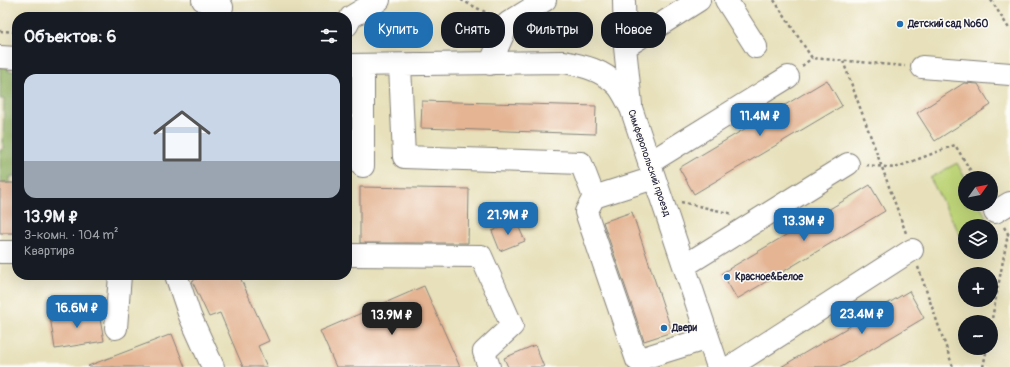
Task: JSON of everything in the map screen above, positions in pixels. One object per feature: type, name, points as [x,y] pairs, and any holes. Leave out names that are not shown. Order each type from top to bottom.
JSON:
[{"type":"street","points":[[352,16],[379,0]]},
{"type":"street","points":[[490,64],[508,23],[545,0]]},
{"type":"street","points":[[624,0],[624,12]]},
{"type":"street","points":[[666,21],[699,0]]},
{"type":"street","points":[[726,0],[756,47]]},
{"type":"street","points":[[625,48],[631,108]]},
{"type":"street","points":[[0,57],[12,58]]},
{"type":"street","name":"Симферопольский проезд","points":[[355,65],[564,62],[585,66],[602,74],[618,86],[631,108],[718,367]]},
{"type":"street","points":[[355,65],[362,166]]},
{"type":"street","points":[[400,65],[404,157],[581,163],[594,197]]},
{"type":"street","points":[[922,67],[1010,74]]},
{"type":"street","points":[[708,338],[636,360],[586,212],[594,197],[652,170],[788,77]]},
{"type":"street","points":[[684,266],[848,164]]},
{"type":"street","points":[[730,367],[912,250]]},
{"type":"street","points":[[0,252],[12,252]]},
{"type":"street","points":[[352,255],[481,256],[512,326],[484,352],[489,367]]},
{"type":"street","points":[[116,328],[120,280]]},
{"type":"street","points":[[178,280],[190,316],[212,367]]},
{"type":"path","points":[[461,0],[513,25]]},
{"type":"path","points":[[774,0],[812,58],[922,67]]},
{"type":"path","points":[[991,0],[1010,30]]},
{"type":"path","points":[[0,31],[12,32]]},
{"type":"path","points":[[843,61],[883,167],[953,367]]},
{"type":"path","points":[[848,164],[895,168],[955,145],[971,171]]},
{"type":"path","points":[[680,202],[758,220]]},
{"type":"path","points":[[993,315],[1008,234]]},
{"type":"path","points":[[983,367],[986,355]]},
{"type":"green space","points":[[0,60],[8,60],[8,71],[12,71],[12,177],[10,177],[10,183],[0,183],[0,150],[3,150],[4,99],[0,99]]},
{"type":"green space","points":[[957,163],[961,171],[958,171],[958,211],[983,211],[987,219],[958,219],[958,231],[930,178]]},
{"type":"building","points":[[827,80],[842,106],[694,194],[679,168]]},
{"type":"building","points":[[964,83],[978,84],[991,105],[935,141],[917,113]]},
{"type":"building","points":[[422,101],[596,106],[595,134],[421,128]]},
{"type":"building","points":[[0,183],[12,183],[12,233],[0,233]]},
{"type":"building","points":[[870,185],[885,211],[737,299],[722,273]]},
{"type":"building","points":[[360,187],[469,189],[468,243],[360,243]]},
{"type":"building","points":[[632,212],[672,332],[644,341],[603,222]]},
{"type":"building","points":[[516,221],[525,241],[500,251],[492,231]]},
{"type":"building","points":[[241,280],[269,341],[258,346],[267,367],[243,367],[220,313],[209,317],[192,281]]},
{"type":"building","points":[[424,286],[460,367],[336,367],[320,331]]},
{"type":"building","points":[[909,291],[924,318],[841,367],[781,367]]},
{"type":"building","points":[[98,308],[104,341],[55,349],[50,316]]},
{"type":"building","points":[[172,334],[185,367],[88,366]]},
{"type":"building","points":[[535,345],[544,367],[508,367],[504,358]]},
{"type":"place","name":"Детский сад №60","points":[[900,24]]},
{"type":"place","name":"Красное&Белое","points":[[727,277]]},
{"type":"place","name":"Двери","points":[[664,328]]}]
